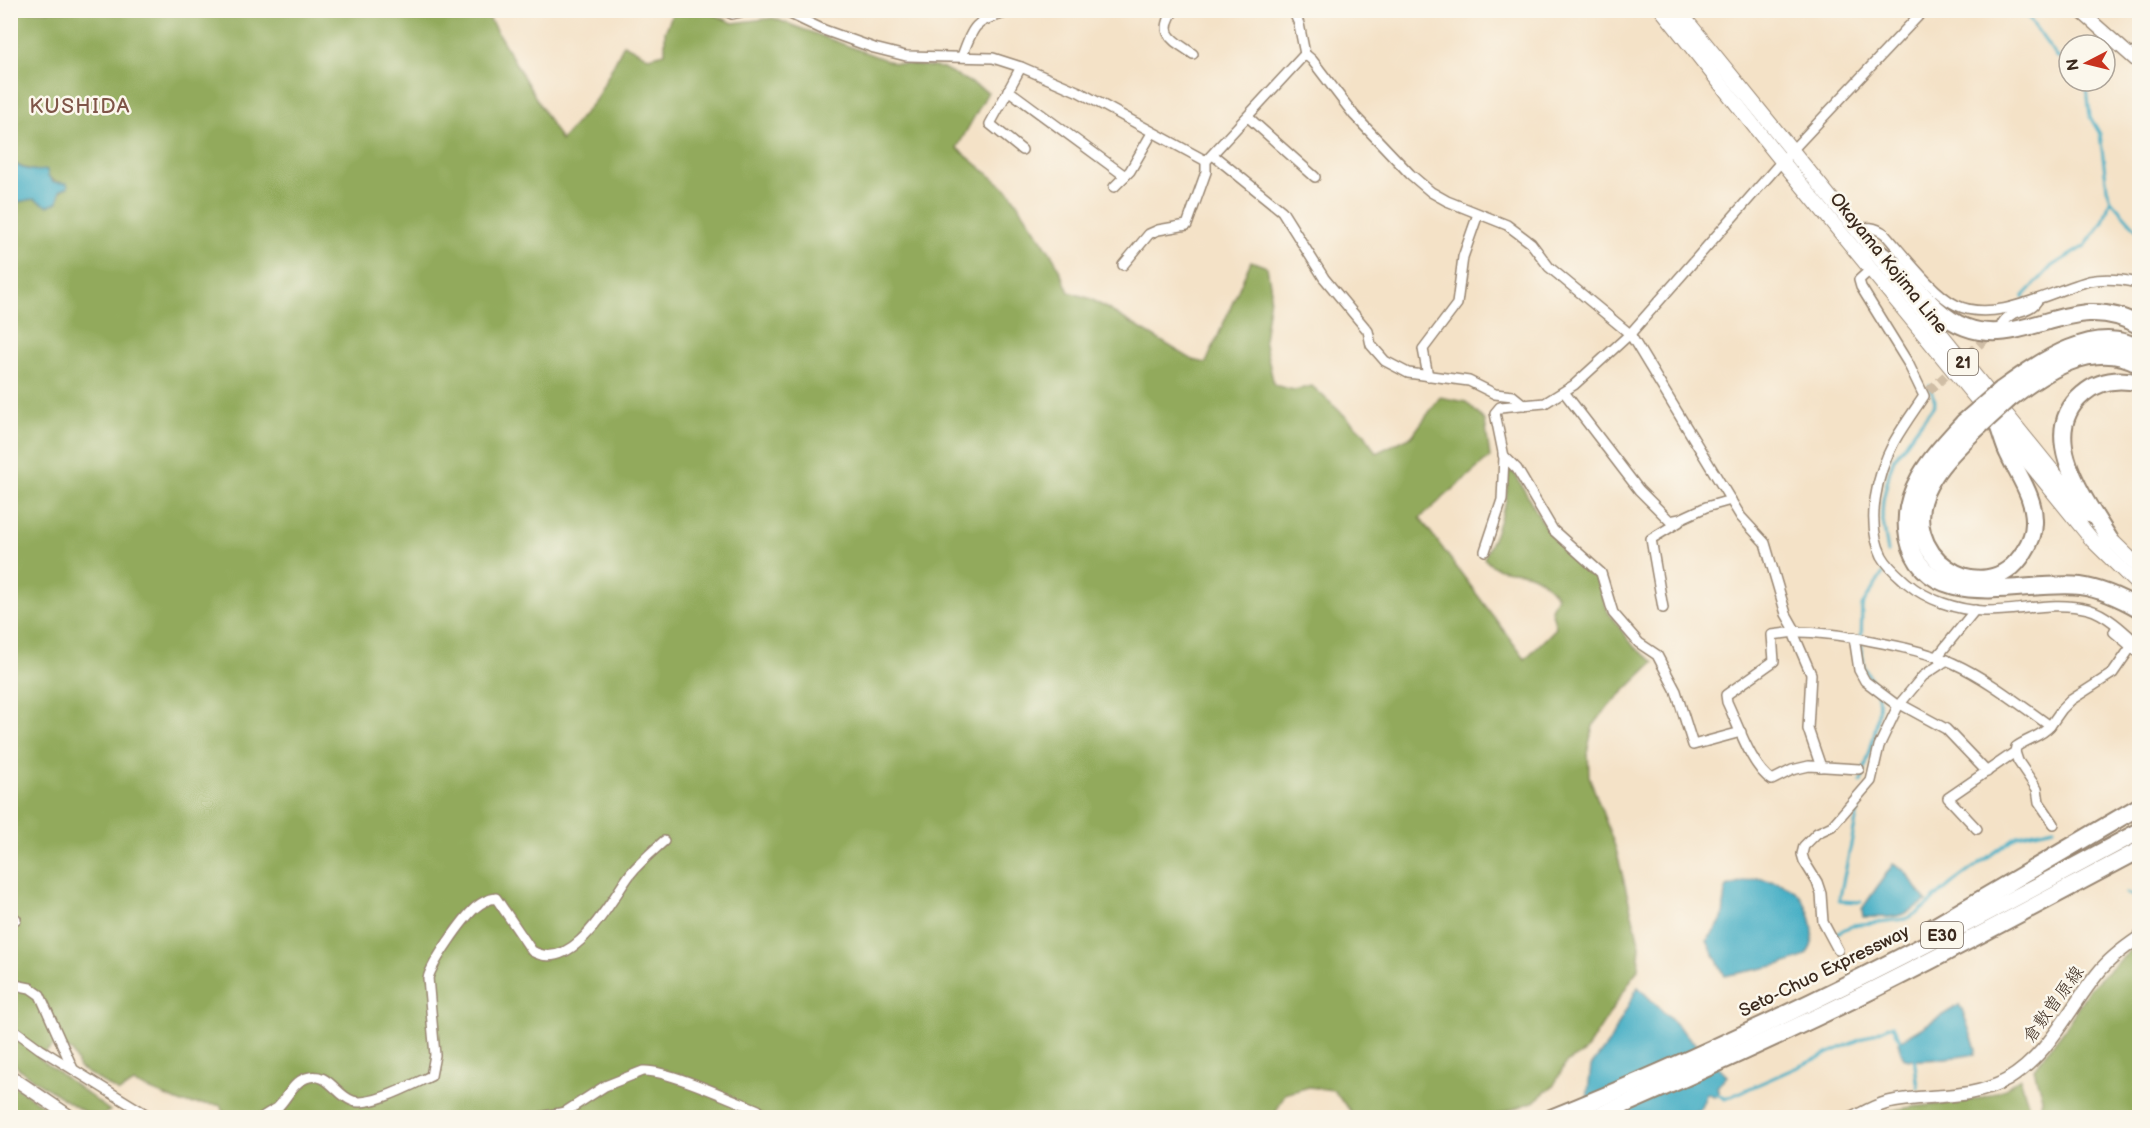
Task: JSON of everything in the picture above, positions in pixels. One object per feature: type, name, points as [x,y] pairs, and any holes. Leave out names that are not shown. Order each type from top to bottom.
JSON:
[{"type":"highway","points":[[1870,247],[1894,264],[1941,313],[1963,327],[1979,331],[2013,330],[2061,316],[2095,312],[2124,317],[2139,326]]},
{"type":"highway","points":[[2139,349],[2118,341],[2079,345],[2037,364],[1922,472],[1908,510],[1908,532],[1912,550],[1928,572],[1950,585],[1982,590],[2078,586],[2110,594],[2139,609]]},
{"type":"highway","points":[[2004,395],[2081,357],[2116,354],[2139,364]]},
{"type":"highway","points":[[2110,540],[2080,491],[2067,463],[2062,437],[2067,416],[2076,400],[2088,390],[2100,383],[2116,380],[2139,383]]},
{"type":"highway","points":[[1968,427],[1928,486],[1921,510],[1921,530],[1926,546],[1938,562],[1963,576],[1981,579],[2011,568],[2032,539],[2034,523],[2033,505],[2008,454],[1998,425]]},
{"type":"highway","points":[[1810,1001],[2139,806]]},
{"type":"highway","name":"Seto-Chuo Expressway","points":[[1593,1118],[1681,1080],[1810,1001],[1950,931],[2139,831]]},
{"type":"highway","name":"Seto-Chuo Expressway","points":[[1551,1118],[1744,1041],[1818,1017],[2139,850]]},
{"type":"main road","name":"Okayama Kojima Line","points":[[1662,10],[1782,161],[2093,541],[2139,587]]},
{"type":"main road","name":"Okayama Kojima Line","points":[[1678,10],[2081,507],[2139,568]]},
{"type":"street","points":[[723,10],[732,14],[751,10]]},
{"type":"street","points":[[782,10],[824,30],[874,48],[906,56],[993,58],[1021,67],[1079,92],[1152,133],[1209,158],[1282,211],[1324,278],[1368,331],[1371,345],[1385,361],[1408,373],[1469,381],[1495,394],[1513,396],[1524,405]]},
{"type":"street","points":[[962,57],[976,24],[1014,10]]},
{"type":"street","points":[[1174,10],[1167,20],[1167,35],[1193,54]]},
{"type":"street","points":[[1293,10],[1299,24],[1305,54],[1354,115],[1410,174],[1431,192],[1447,201],[1507,225],[1531,243],[1550,267],[1630,334],[1741,517],[1766,543],[1786,614],[1811,674],[1808,729],[1821,767]]},
{"type":"street","points":[[1485,551],[1502,500],[1503,455],[1495,413],[1500,407],[1545,403],[1564,392],[1574,386],[1630,334],[1782,161],[1924,10]]},
{"type":"street","points":[[2079,10],[2139,64]]},
{"type":"street","points":[[1123,265],[1149,234],[1158,230],[1187,225],[1209,158],[1305,54]]},
{"type":"street","points":[[1021,67],[990,124],[1022,150]]},
{"type":"street","points":[[1008,90],[1125,176]]},
{"type":"street","points":[[1248,117],[1315,177]]},
{"type":"street","points":[[1114,186],[1130,171],[1152,133]]},
{"type":"street","points":[[1428,376],[1423,350],[1457,304],[1463,257],[1478,214]]},
{"type":"street","points":[[1855,228],[1878,229],[1942,297],[1955,305],[1971,310],[1990,311],[2038,299],[2091,281],[2129,280],[2139,284]]},
{"type":"street","points":[[1871,269],[1859,280],[1861,287],[1926,393],[1894,442],[1882,471],[1875,500],[1875,525],[1879,548],[1884,559],[1896,574],[1915,590],[1953,606],[1975,610],[2069,606],[2090,610],[2136,642],[2139,654]]},
{"type":"street","points":[[2002,324],[2011,313],[2029,309],[2038,299]]},
{"type":"street","points":[[1564,392],[1639,490],[1670,521],[1731,500]]},
{"type":"street","points":[[1503,455],[1517,469],[1553,530],[1601,573],[1614,613],[1639,643],[1657,655],[1676,691],[1693,746],[1742,732]]},
{"type":"street","points":[[1663,608],[1651,539],[1680,519]]},
{"type":"street","points":[[1838,951],[1824,922],[1821,894],[1817,882],[1804,861],[1802,854],[1804,846],[1817,834],[1832,826],[1871,781],[1879,746],[1899,705],[1923,676],[1942,659],[1975,610]]},
{"type":"street","points":[[1859,769],[1809,766],[1773,780],[1763,775],[1727,702],[1726,694],[1774,661],[1772,635],[1795,631],[1835,633],[1869,639],[1942,659],[1992,685],[2050,726]]},
{"type":"street","points":[[1855,637],[1859,670],[1866,682],[1899,705],[1946,729],[1987,772]]},
{"type":"street","points":[[2054,824],[2040,802],[2037,789],[2018,761],[2016,747],[2026,739],[2045,733],[2071,700],[2113,673],[2136,642]]},
{"type":"street","points":[[1977,830],[1948,798],[2015,752]]},
{"type":"street","points":[[261,1118],[278,1107],[294,1087],[306,1078],[318,1077],[329,1082],[352,1101],[366,1102],[431,1076],[435,1055],[428,978],[430,968],[474,909],[486,900],[496,898],[532,951],[541,956],[560,954],[585,937],[610,906],[631,873],[664,841]]},
{"type":"street","name":"倉敷曽原線","points":[[1853,1118],[1884,1103],[1971,1094],[1992,1088],[2008,1079],[2030,1063],[2050,1042],[2100,970],[2139,937]]},
{"type":"street","points":[[10,984],[30,988],[40,995],[73,1069]]},
{"type":"street","points":[[10,1027],[40,1049],[152,1118]]},
{"type":"street","points":[[535,1118],[565,1112],[605,1086],[649,1070],[758,1110],[767,1118]]},
{"type":"street","points":[[10,1076],[72,1118]]},
{"type":"green space","points":[[11,11],[485,11],[561,141],[596,99],[624,44],[648,57],[665,53],[665,32],[674,11],[706,11],[733,23],[773,18],[894,63],[943,68],[988,92],[957,148],[1010,192],[1054,258],[1069,292],[1091,299],[1193,360],[1206,363],[1251,261],[1267,267],[1271,290],[1264,340],[1274,385],[1294,390],[1312,386],[1365,434],[1376,453],[1412,436],[1440,397],[1466,402],[1485,421],[1490,457],[1420,518],[1525,659],[1556,628],[1551,609],[1557,596],[1536,577],[1495,567],[1484,558],[1506,501],[1508,471],[1514,472],[1548,532],[1595,574],[1608,612],[1634,647],[1654,662],[1606,709],[1593,726],[1588,748],[1589,776],[1616,849],[1640,946],[1638,969],[1585,1052],[1566,1063],[1554,1085],[1533,1102],[1496,1115],[1482,1117],[1355,1117],[1333,1090],[1309,1087],[1285,1094],[1273,1118],[589,1118],[547,1114],[526,1118],[225,1117],[220,1105],[182,1103],[134,1083],[119,1092],[79,1068],[72,1051],[55,1045],[38,1057],[110,1111],[101,1116],[84,1112],[25,1074],[11,1061],[11,203],[34,199],[43,202],[58,196],[66,183],[54,181],[40,172],[20,166],[11,158]]},
{"type":"green space","points":[[2139,948],[2139,1117],[2039,1117],[2042,1098],[2034,1069],[2064,1030],[2089,989],[2130,951]]},
{"type":"green space","points":[[2020,1078],[2030,1110],[2029,1118],[1872,1118],[1909,1107],[1984,1097],[2002,1090]]},
{"type":"green space","points":[[10,1083],[59,1117],[18,1117],[11,1110]]},
{"type":"water","points":[[10,158],[17,165],[27,169],[47,170],[53,182],[67,183],[68,187],[60,190],[58,202],[48,206],[34,199],[11,203]]},
{"type":"water","points":[[1893,864],[1905,871],[1926,901],[1896,916],[1863,917],[1862,909]]},
{"type":"water","points":[[1757,878],[1788,886],[1801,898],[1812,923],[1810,949],[1805,955],[1791,962],[1725,976],[1707,941],[1723,916],[1727,887]]},
{"type":"water","points":[[1638,987],[1727,1075],[1717,1087],[1719,1092],[1716,1097],[1707,1093],[1700,1110],[1633,1117],[1585,1118],[1591,1066],[1608,1044]]},
{"type":"water","points":[[1959,1005],[1976,1049],[1975,1054],[1929,1060],[1904,1058],[1898,1042]]},
{"type":"waterway","points":[[2023,10],[2057,56]]},
{"type":"waterway","points":[[2088,93],[2090,117],[2100,134],[2107,188],[2111,200],[2140,233]]},
{"type":"waterway","points":[[2023,297],[2052,266],[2085,246],[2103,222],[2110,201]]},
{"type":"waterway","points":[[1888,552],[1882,515],[1890,470],[1894,459],[1934,405],[1935,401],[1930,386]]},
{"type":"waterway","points":[[1872,681],[1864,667],[1861,646],[1862,606],[1885,570]]},
{"type":"waterway","points":[[1861,782],[1876,724],[1879,701],[1877,693]]},
{"type":"waterway","points":[[1859,806],[1839,901],[1861,902]]},
{"type":"waterway","points":[[1837,933],[1853,925],[1905,919],[1919,912],[1951,884],[2017,836],[2054,828]]},
{"type":"waterway","points":[[2126,893],[2140,894]]},
{"type":"waterway","points":[[1714,1092],[1725,1099],[1893,1025],[1901,1042]]},
{"type":"waterway","points":[[1914,1057],[1918,1088]]},
{"type":"waterway","points":[[1943,1118],[1965,1118]]},
{"type":"tunnel","points":[[1929,391],[1994,331]]},
{"type":"district","name":"KUSHIDA","points":[[80,106]]}]
